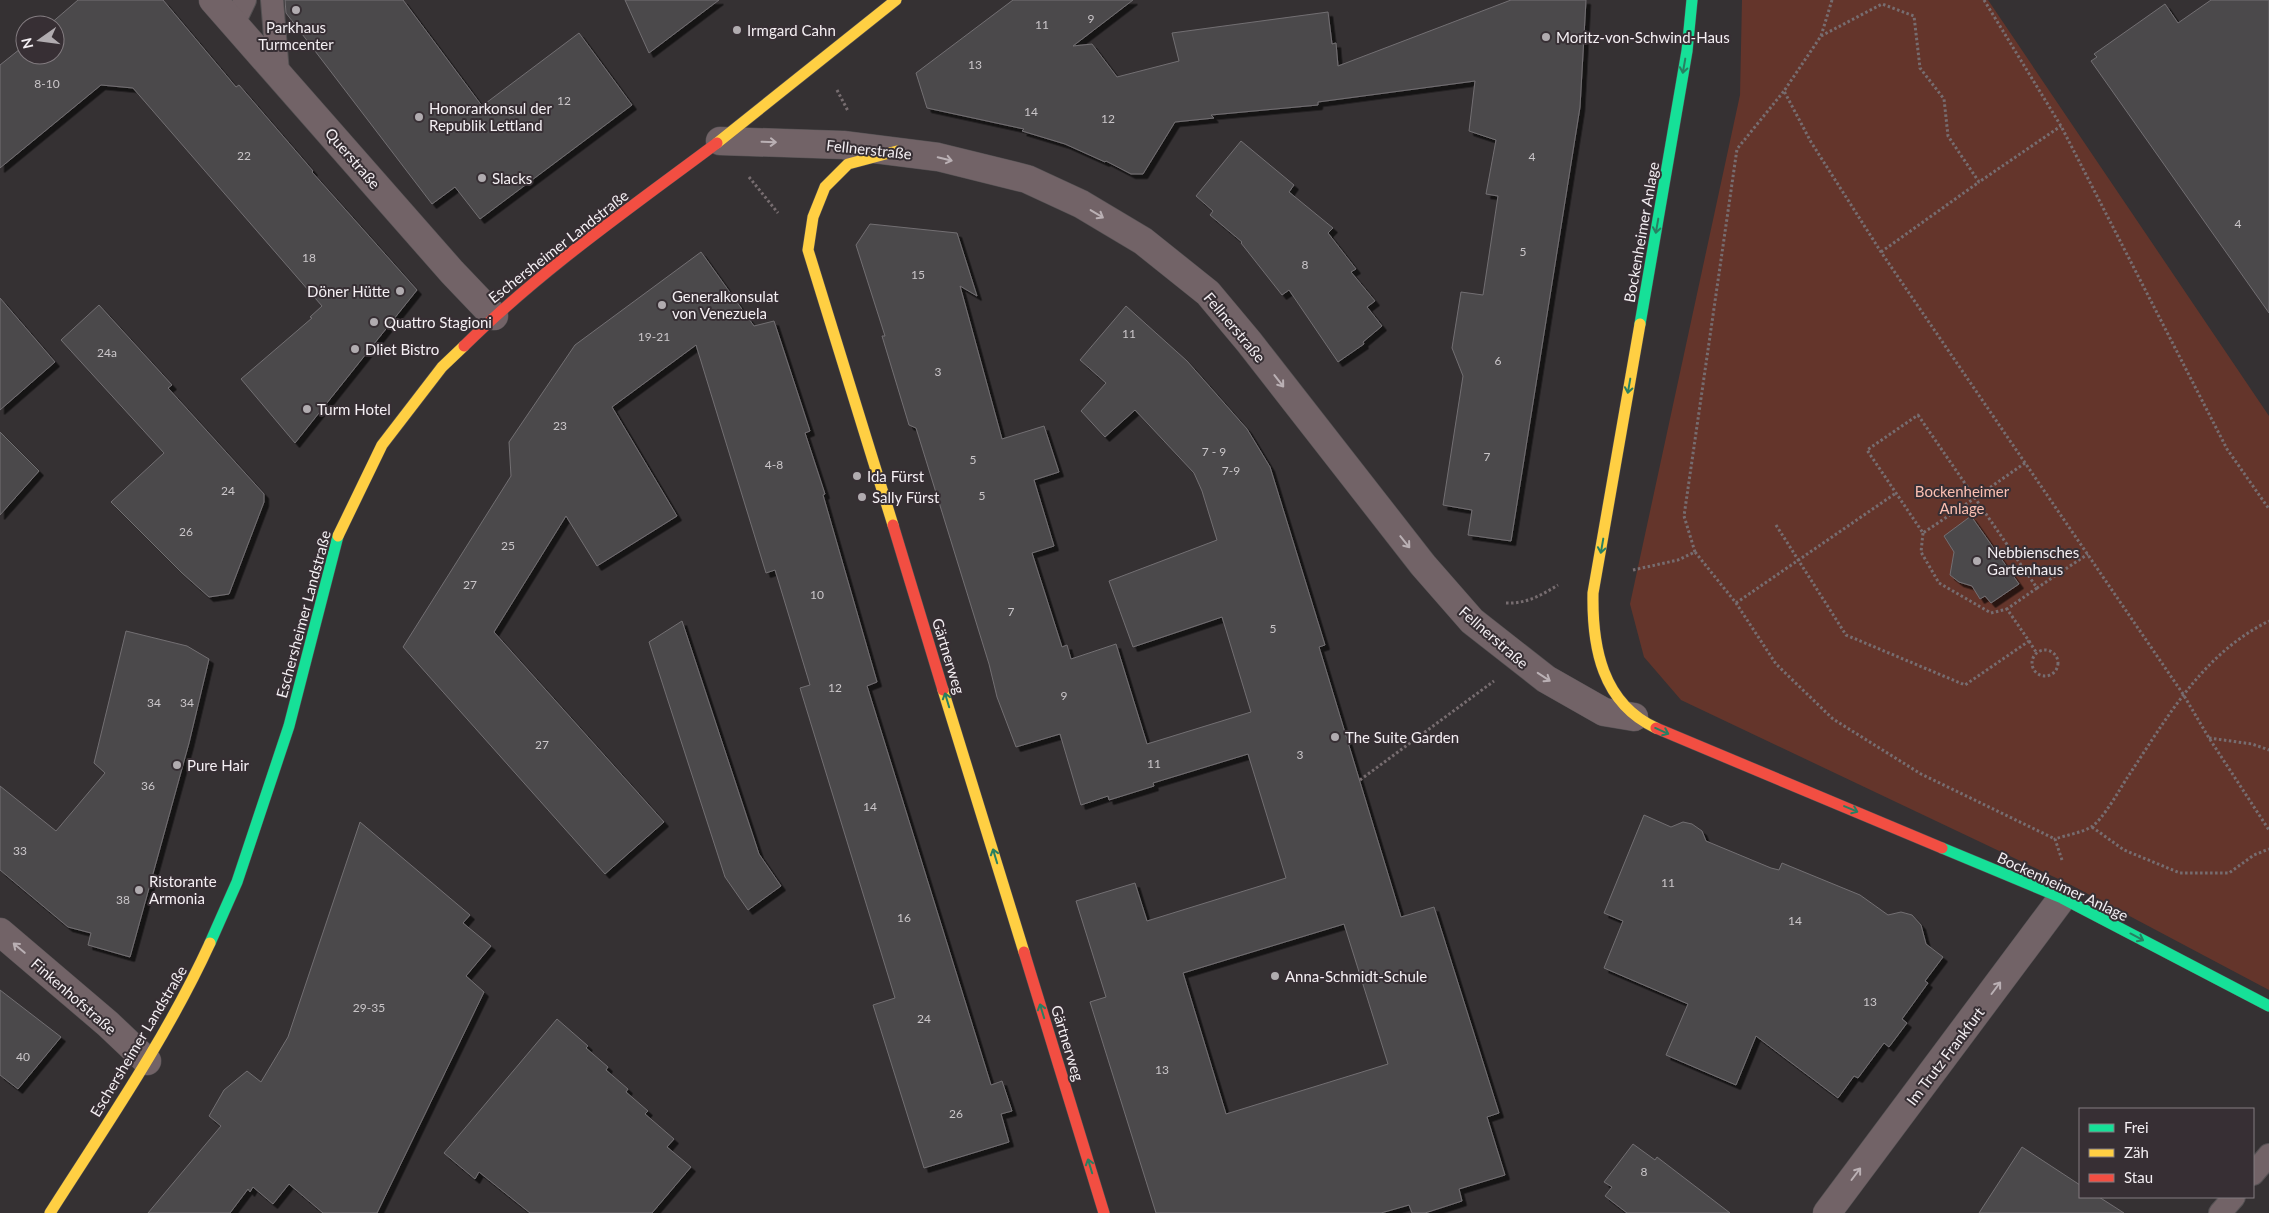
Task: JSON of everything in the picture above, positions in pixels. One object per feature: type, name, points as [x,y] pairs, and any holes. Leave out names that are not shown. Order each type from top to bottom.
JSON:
[{"type":"main road","name":"Eschersheimer Landstraße","points":[[50,1213],[147,1061],[187,993],[237,882],[289,726],[336,540],[382,445],[442,367],[494,316],[571,251],[720,141],[896,0]]},
{"type":"main road","name":"Bockenheimer Anlage","points":[[1692,0],[1687,51],[1593,593],[1592,622],[1601,664],[1614,694],[1634,717],[1658,729],[2062,898],[2269,1006]]},
{"type":"main road","name":"Gärtnerweg","points":[[897,151],[848,164],[825,187],[813,217],[808,250],[1104,1213]]},
{"type":"street","name":"Querstraße","points":[[213,0],[239,12],[278,73],[452,272],[494,316]]},
{"type":"street","name":"Fellnerstraße","points":[[720,141],[843,144],[938,157],[1027,179],[1080,204],[1143,241],[1208,292],[1472,622],[1521,662],[1546,679],[1604,712],[1634,717]]},
{"type":"street","name":"Im Trutz Frankfurt","points":[[1827,1213],[2062,898]]},
{"type":"street","name":"Finkenhofstraße","points":[[0,932],[108,1024],[147,1061]]},
{"type":"lane","points":[[272,0],[278,73]]},
{"type":"lane","points":[[2254,1173],[2269,1155]]},
{"type":"lane","points":[[2220,1213],[2233,1198]]},
{"type":"path","points":[[1832,0],[1821,36],[1784,92],[1737,149],[1684,516],[1695,552],[1736,603],[1776,664],[1833,718],[1921,774],[2054,839],[2092,827],[2107,808],[2183,694],[2206,666],[2247,631],[2269,620]]},
{"type":"path","points":[[1821,36],[1888,0]]},
{"type":"path","points":[[1984,0],[2061,126],[2227,449],[2269,509]]},
{"type":"path","points":[[1882,4],[1914,16],[1920,68],[1944,99],[1948,136],[1979,182]]},
{"type":"path","points":[[1784,92],[1811,142],[1881,252],[2183,694],[2209,738],[2269,830]]},
{"type":"path","points":[[1881,252],[2061,126]]},
{"type":"path","points":[[720,141],[808,250]]},
{"type":"path","points":[[2037,588],[1918,415],[1867,450],[1924,533],[1922,552],[1939,583],[1991,614],[2007,610],[2088,554]]},
{"type":"path","points":[[1924,533],[2025,463]]},
{"type":"path","points":[[1736,603],[1896,493]]},
{"type":"path","points":[[1776,525],[1846,635],[1965,685],[2029,640]]},
{"type":"path","points":[[1624,571],[1678,560],[1695,552]]},
{"type":"path","points":[[1498,602],[1518,603],[1535,598],[1561,584]]},
{"type":"path","points":[[2007,610],[2036,652]]},
{"type":"path","points":[[2044,649],[2053,652],[2058,659],[2058,668],[2053,675],[2045,677],[2037,675],[2032,668],[2031,659],[2036,652],[2044,649]]},
{"type":"path","points":[[1360,780],[1521,662]]},
{"type":"path","points":[[2209,738],[2252,744],[2269,750]]},
{"type":"path","points":[[2092,827],[2124,850],[2180,873],[2229,873],[2269,848]]},
{"type":"path","points":[[2054,839],[2062,862],[2062,898]]},
{"type":"green space","name":"Bockenheimer Anlage","points":[[1742,0],[1988,0],[2269,416],[2269,990],[2071,885],[1681,700],[1644,657],[1630,604],[1740,95]]},
{"type":"building","points":[[78,0],[163,0],[236,87],[239,85],[312,172],[417,290],[295,443],[241,379],[312,318],[310,317],[322,306],[133,88],[101,85],[0,168],[0,65],[15,53],[15,65],[65,65],[65,15],[61,15]]},
{"type":"building","points":[[285,0],[403,0],[482,106],[579,33],[632,105],[480,219],[455,187],[432,204],[286,13]]},
{"type":"building","points":[[625,0],[719,0],[649,53]]},
{"type":"building","points":[[1013,0],[1133,0],[1073,46],[1092,44],[1117,77],[1179,61],[1172,33],[1328,12],[1332,44],[1336,43],[1338,66],[1511,0],[1586,0],[1580,107],[1511,541],[1468,535],[1472,510],[1443,505],[1463,376],[1452,348],[1461,292],[1483,295],[1498,196],[1486,194],[1496,140],[1469,131],[1475,81],[1318,102],[1318,105],[1211,115],[1214,118],[1175,122],[1143,174],[1131,174],[1065,144],[1022,131],[1024,129],[927,108],[916,73]]},
{"type":"building","points":[[2211,0],[2269,0],[2269,313],[2091,61],[2097,57],[2094,54],[2165,4],[2178,23]]},
{"type":"building","points":[[1241,141],[1294,185],[1289,192],[1333,228],[1328,233],[1356,269],[1351,272],[1375,301],[1367,307],[1382,326],[1363,342],[1364,344],[1338,362],[1289,290],[1282,295],[1242,242],[1210,215],[1213,211],[1196,196]]},
{"type":"building","points":[[870,224],[957,233],[977,296],[960,286],[1002,439],[1044,426],[1059,472],[1034,480],[1054,546],[1032,553],[1062,647],[1067,645],[1071,659],[1116,644],[1147,744],[1251,712],[1222,617],[1133,647],[1109,581],[1217,540],[1202,491],[1194,473],[1135,410],[1105,437],[1081,411],[1106,383],[1080,360],[1126,306],[1187,361],[1247,429],[1270,467],[1325,645],[1319,647],[1401,917],[1434,907],[1499,1113],[1487,1117],[1505,1175],[1459,1189],[1462,1201],[1425,1213],[1412,1213],[1409,1205],[1381,1213],[1156,1213],[1090,1002],[1106,997],[1076,901],[1135,883],[1147,921],[1286,878],[1248,754],[1153,783],[1154,786],[1109,800],[1108,796],[1081,805],[1060,734],[1016,747],[997,697],[989,664],[916,428],[909,425],[882,336],[885,336],[856,245]],"holes":[[[1344,924],[1388,1064],[1226,1114],[1183,973]]]},
{"type":"building","points":[[701,252],[754,326],[774,321],[810,431],[805,433],[825,494],[823,495],[877,682],[867,686],[991,1085],[1002,1081],[1012,1111],[1001,1114],[1009,1142],[924,1168],[873,1005],[895,998],[800,688],[810,685],[775,570],[766,573],[696,345],[612,407],[677,516],[597,566],[566,516],[494,632],[664,822],[605,874],[403,647],[511,476],[509,442],[575,345]]},
{"type":"building","points":[[0,298],[55,362],[0,410]]},
{"type":"building","points":[[99,305],[172,385],[168,388],[264,494],[264,502],[229,594],[209,597],[182,573],[111,502],[164,453],[61,340]]},
{"type":"building","points":[[0,432],[39,471],[0,515]]},
{"type":"building","name":"Nebbiensches Gartenhaus","points":[[1971,516],[2019,584],[1991,603],[1985,596],[1980,599],[1972,586],[1959,582],[1950,575],[1954,552],[1944,536]]},
{"type":"building","points":[[682,621],[759,854],[781,886],[748,910],[725,877],[649,642]]},
{"type":"building","points":[[126,631],[187,646],[209,659],[189,743],[130,957],[88,945],[91,933],[68,927],[0,870],[0,786],[56,831],[105,773],[94,763]]},
{"type":"building","points":[[1644,815],[1671,827],[1683,822],[1692,824],[1702,831],[1706,841],[1771,868],[1779,870],[1782,863],[1860,895],[1888,915],[1901,912],[1912,915],[1921,925],[1926,944],[1943,957],[1925,981],[1928,983],[1902,1019],[1907,1023],[1889,1047],[1884,1043],[1858,1078],[1854,1076],[1838,1098],[1756,1036],[1736,1085],[1666,1055],[1688,1004],[1604,968],[1623,921],[1604,913]]},
{"type":"building","points":[[360,822],[470,915],[463,923],[491,946],[466,976],[484,992],[377,1213],[323,1213],[289,1184],[273,1204],[253,1187],[250,1192],[248,1189],[230,1213],[148,1213],[221,1126],[209,1116],[224,1090],[247,1071],[261,1082],[288,1037]]},
{"type":"building","points":[[0,990],[61,1037],[18,1089],[0,1075]]},
{"type":"building","points":[[557,1019],[588,1046],[586,1048],[608,1067],[606,1070],[628,1089],[626,1092],[648,1111],[645,1114],[674,1139],[667,1147],[691,1167],[652,1213],[530,1213],[479,1172],[475,1179],[444,1153]]},
{"type":"building","points":[[1633,1144],[1655,1160],[1657,1157],[1730,1213],[1627,1213],[1605,1196],[1612,1187],[1604,1182]]},
{"type":"building","points":[[2022,1147],[2079,1184],[2079,1198],[2101,1198],[2124,1213],[1979,1213]]},
{"type":"traffic: fast","points":[[1640,324],[1687,51],[1692,0]]},
{"type":"traffic: fast","points":[[210,943],[237,882],[289,726],[338,536]]},
{"type":"traffic: fast","points":[[1942,848],[2062,898],[2269,1006]]},
{"type":"traffic: slow","points":[[717,143],[896,0]]},
{"type":"traffic: slow","points":[[893,525],[808,250],[813,217],[825,187],[848,164],[897,151]]},
{"type":"traffic: slow","points":[[1640,324],[1593,593],[1593,613],[1598,653],[1612,689],[1623,704],[1638,717],[1656,728]]},
{"type":"traffic: slow","points":[[338,536],[382,445],[442,367],[464,346]]},
{"type":"traffic: slow","points":[[943,690],[1024,952]]},
{"type":"traffic: slow","points":[[50,1213],[155,1047],[193,979],[210,943]]},
{"type":"traffic: jam","points":[[464,346],[493,318],[555,266],[717,143]]},
{"type":"traffic: jam","points":[[893,525],[943,690]]},
{"type":"traffic: jam","points":[[1656,728],[1942,848]]},
{"type":"traffic: jam","points":[[1024,952],[1104,1213]]},
{"type":"place","name":"Parkhaus Turmcenter","points":[[296,10]]},
{"type":"place","name":"Irmgard Cahn","points":[[737,30]]},
{"type":"place","name":"Moritz-von-Schwind-Haus","points":[[1546,37]]},
{"type":"place","name":"Honorarkonsul der Republik Lettland","points":[[419,117]]},
{"type":"place","name":"Slacks","points":[[482,178]]},
{"type":"place","name":"Döner Hütte","points":[[400,291]]},
{"type":"place","name":"Generalkonsulat von Venezuela","points":[[662,305]]},
{"type":"place","name":"Quattro Stagioni","points":[[374,322]]},
{"type":"place","name":"Dliet Bistro","points":[[355,349]]},
{"type":"place","name":"Turm Hotel","points":[[307,409]]},
{"type":"place","name":"Ida Fürst","points":[[857,476]]},
{"type":"place","name":"Sally Fürst","points":[[862,497]]},
{"type":"place","name":"Nebbiensches Gartenhaus","points":[[1977,561]]},
{"type":"place","name":"The Suite Garden","points":[[1335,737]]},
{"type":"place","name":"Pure Hair","points":[[177,765]]},
{"type":"place","name":"Ristorante Armonia","points":[[139,890]]},
{"type":"place","name":"Anna-Schmidt-Schule","points":[[1275,976]]}]
